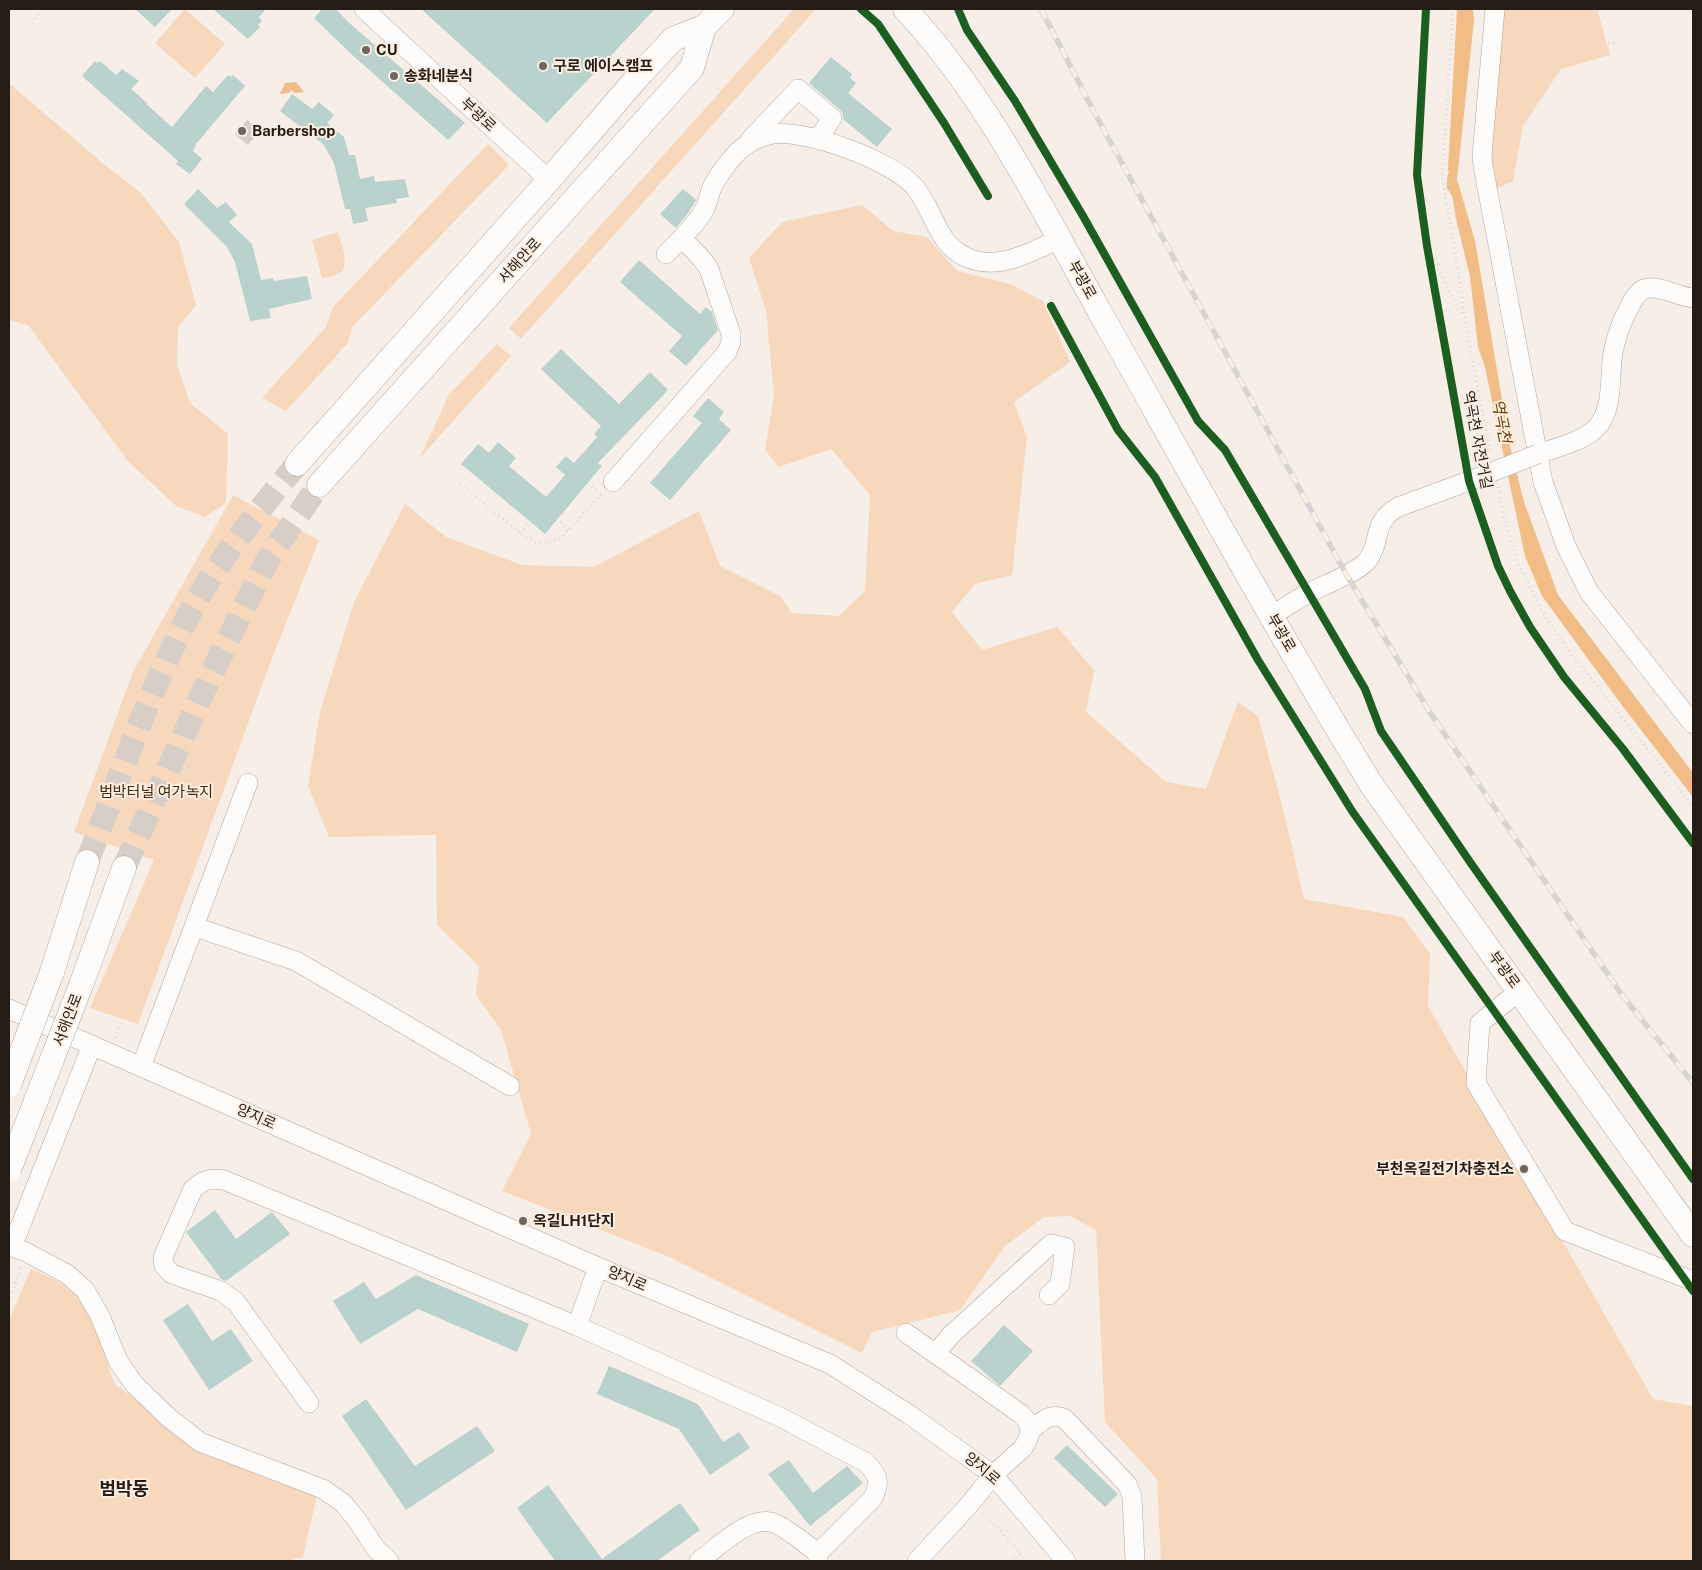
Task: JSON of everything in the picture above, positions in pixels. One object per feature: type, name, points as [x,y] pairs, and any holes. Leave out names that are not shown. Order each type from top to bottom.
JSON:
[{"type":"main road","name":"서해안로","points":[[296,464],[673,39],[704,27],[722,9]]},
{"type":"main road","name":"부광로","points":[[905,9],[948,60],[980,104],[1013,155],[1271,616],[1371,784],[1693,1235]]},
{"type":"main road","name":"서해안로","points":[[319,485],[692,68],[704,27]]},
{"type":"main road","points":[[9,1085],[52,972],[87,862]]},
{"type":"main road","name":"서해안로","points":[[9,1170],[81,986],[124,868]]},
{"type":"street","name":"부광로","points":[[364,9],[549,180]]},
{"type":"street","points":[[1496,9],[1482,155],[1483,166],[1544,482],[1563,536],[1589,592],[1693,724]]},
{"type":"street","points":[[666,254],[700,218],[717,178],[742,148],[798,89],[832,118],[818,139]]},
{"type":"street","points":[[742,148],[759,138],[774,134],[818,139],[876,161],[902,175],[914,186],[942,237],[953,250],[966,258],[1000,262],[1020,257],[1059,239]]},
{"type":"street","points":[[607,488],[728,352],[731,342],[731,334],[709,269],[682,238]]},
{"type":"street","points":[[1271,616],[1309,593],[1356,570],[1365,563],[1373,552],[1382,520],[1398,507],[1578,440],[1596,428],[1603,418],[1608,404],[1613,353],[1623,318],[1636,295],[1645,289],[1652,289],[1693,298]]},
{"type":"street","points":[[141,1067],[248,783]]},
{"type":"street","points":[[195,927],[296,961],[510,1086]]},
{"type":"street","points":[[1519,991],[1480,1023],[1476,1083],[1565,1231],[1693,1281]]},
{"type":"street","name":"양지로","points":[[9,1010],[598,1267],[830,1364],[910,1415],[993,1474],[1066,1561]]},
{"type":"street","points":[[92,1045],[15,1248],[67,1274],[86,1290],[100,1316],[118,1361],[134,1384],[168,1417],[200,1442],[323,1489],[343,1503],[376,1549],[389,1561]]},
{"type":"street","points":[[309,1403],[236,1302],[221,1291],[172,1274],[164,1266],[163,1257],[193,1189],[201,1182],[212,1178],[224,1180],[577,1326],[782,1418],[865,1462],[874,1470],[878,1478],[877,1489],[873,1498],[818,1557],[775,1523],[766,1521],[755,1522],[743,1528],[699,1561]]},
{"type":"street","points":[[935,1354],[951,1335],[1051,1244],[1065,1247],[1060,1284],[1049,1295]]},
{"type":"street","points":[[577,1326],[598,1267]]},
{"type":"street","points":[[906,1333],[1021,1414],[1028,1422],[1030,1431],[1023,1448],[993,1474],[970,1504],[917,1561]]},
{"type":"street","points":[[1030,1431],[1046,1418],[1055,1416],[1064,1418],[1128,1484],[1132,1496],[1135,1561]]},
{"type":"path","points":[[32,23],[41,9]]},
{"type":"path","points":[[1506,98],[1523,99],[1539,93],[1558,62],[1572,50],[1581,46],[1616,43]]},
{"type":"path","points":[[1426,237],[1432,275]]},
{"type":"path","points":[[1427,246],[1457,307],[1465,317]]},
{"type":"path","points":[[460,484],[520,533],[538,543],[547,543],[562,537],[607,488],[588,483]]},
{"type":"path","points":[[558,519],[568,530]]},
{"type":"path","points":[[520,533],[530,522]]},
{"type":"path","points":[[110,1053],[216,743],[302,558]]},
{"type":"path","points":[[191,763],[186,771],[173,779],[167,788],[164,804],[153,815],[140,824],[125,825],[120,807],[105,791],[104,769],[133,738],[136,729],[136,693],[204,559]]},
{"type":"path","points":[[135,708],[216,743]]},
{"type":"path","points":[[188,731],[184,738],[184,750],[191,763],[206,772]]},
{"type":"path","points":[[9,1302],[15,1248]]},
{"type":"path","points":[[970,1504],[998,1528],[1027,1561]]},
{"type":"path","points":[[1011,1561],[1020,1554]]},
{"type":"green space","points":[[185,9],[225,44],[195,78],[155,43]]},
{"type":"green space","points":[[794,9],[816,9],[521,339],[509,328]]},
{"type":"green space","points":[[1501,9],[1597,9],[1610,55],[1561,69],[1523,126],[1513,181],[1492,191],[1487,159]]},
{"type":"green space","points":[[9,85],[140,192],[179,242],[196,305],[178,327],[177,365],[190,403],[228,434],[226,503],[205,517],[176,506],[127,460],[28,325],[9,320]]},
{"type":"green space","points":[[488,144],[509,165],[353,326],[347,344],[286,411],[262,398],[326,327],[333,307]]},
{"type":"green space","points":[[862,205],[893,231],[927,237],[957,271],[1010,284],[1043,301],[1070,362],[1014,402],[1027,437],[1012,575],[975,584],[952,612],[982,650],[1057,627],[1094,670],[1086,712],[1166,782],[1206,789],[1238,702],[1258,716],[1283,809],[1304,899],[1403,917],[1430,954],[1428,1006],[1653,1399],[1693,1406],[1693,1561],[1161,1561],[1157,1479],[1105,1422],[1096,1230],[1070,1216],[1044,1217],[1005,1246],[960,1310],[872,1332],[862,1353],[667,1256],[502,1191],[531,1134],[501,1030],[476,995],[479,966],[437,925],[436,835],[329,837],[308,786],[320,712],[354,602],[405,504],[446,537],[522,565],[594,567],[699,511],[720,566],[780,596],[792,613],[839,616],[865,591],[870,495],[831,449],[779,467],[765,450],[774,395],[766,311],[749,258],[782,222]]},
{"type":"green space","points":[[338,232],[344,255],[344,266],[342,271],[336,275],[322,278],[312,240]]},
{"type":"green space","points":[[497,344],[511,356],[420,458],[448,396]]},
{"type":"green space","name":"범박터널 여가녹지","points":[[233,495],[319,540],[272,658],[138,1024],[90,1008],[154,860],[74,832],[133,672]]},
{"type":"green space","points":[[31,1269],[60,1282],[80,1299],[100,1339],[114,1383],[196,1447],[317,1495],[303,1557],[287,1561],[9,1561],[9,1320]]},
{"type":"water","points":[[1457,9],[1473,9],[1474,20],[1457,179],[1475,241],[1510,446],[1524,502],[1558,595],[1693,773],[1693,797],[1624,708],[1542,596],[1525,556],[1485,367],[1478,347],[1470,276],[1456,219],[1448,169]]},
{"type":"water","points":[[296,82],[304,92],[295,93],[291,90],[289,93],[280,94],[285,83]]},
{"type":"building","points":[[135,9],[172,9],[155,27]]},
{"type":"building","points":[[213,9],[266,9],[259,17],[262,21],[258,25],[260,27],[248,39]]},
{"type":"building","points":[[322,9],[336,9],[347,21],[465,123],[448,140],[349,52],[314,18]]},
{"type":"building","name":"구로 에이스캠프","points":[[421,9],[655,9],[547,123]]},
{"type":"building","points":[[831,57],[852,74],[850,78],[856,83],[848,93],[892,129],[877,147],[843,119],[843,114],[839,109],[809,83]]},
{"type":"building","points":[[95,61],[97,63],[100,61],[116,75],[122,69],[139,81],[131,89],[172,127],[206,86],[213,92],[228,75],[231,77],[233,75],[245,86],[195,145],[193,151],[202,159],[190,174],[176,164],[178,161],[82,76]]},
{"type":"building","points":[[292,94],[312,109],[319,102],[334,115],[327,123],[344,137],[349,155],[355,155],[360,179],[374,176],[375,182],[405,179],[409,197],[396,199],[397,203],[365,208],[368,221],[353,224],[350,209],[345,209],[334,163],[324,145],[280,111]]},
{"type":"building","points":[[198,189],[217,208],[226,202],[237,215],[229,222],[252,244],[261,280],[273,278],[274,281],[307,276],[312,299],[269,309],[271,318],[250,321],[235,262],[227,247],[184,204]]},
{"type":"building","points":[[683,189],[696,200],[676,228],[660,214]]},
{"type":"building","points":[[639,260],[700,314],[706,307],[712,312],[718,330],[686,366],[669,351],[682,336],[620,282]]},
{"type":"building","points":[[561,349],[619,404],[650,372],[668,390],[598,463],[602,466],[545,534],[461,464],[478,444],[489,453],[498,442],[516,458],[509,466],[546,497],[565,475],[556,467],[566,456],[574,463],[597,437],[594,434],[601,426],[541,369]]},
{"type":"building","points":[[708,398],[724,412],[719,419],[731,430],[670,500],[650,483],[702,423],[693,416]]},
{"type":"building","points":[[215,1210],[236,1239],[272,1212],[290,1234],[226,1281],[221,1279],[186,1232]]},
{"type":"building","points":[[416,1275],[529,1324],[517,1352],[418,1309],[360,1344],[333,1301],[364,1282],[376,1299]]},
{"type":"building","points":[[188,1304],[212,1341],[231,1329],[253,1361],[209,1390],[163,1320]]},
{"type":"building","points":[[1004,1325],[1033,1351],[1000,1386],[971,1361]]},
{"type":"building","points":[[609,1366],[698,1404],[723,1442],[739,1432],[750,1448],[710,1475],[679,1429],[597,1394]]},
{"type":"building","points":[[366,1399],[415,1466],[477,1426],[495,1451],[406,1510],[342,1416]]},
{"type":"building","points":[[1067,1445],[1118,1494],[1105,1507],[1054,1458]]},
{"type":"building","points":[[789,1460],[813,1493],[847,1466],[863,1483],[810,1526],[768,1474]]},
{"type":"building","points":[[548,1485],[602,1559],[680,1503],[700,1530],[657,1561],[555,1561],[517,1508]]},
{"type":"waterway","name":"역곡천","points":[[1450,176],[1449,187],[1454,194]]},
{"type":"tunnel","points":[[241,127],[254,138]]},
{"type":"tunnel","points":[[87,862],[150,699],[194,605],[230,550],[297,464]]},
{"type":"tunnel","points":[[124,868],[208,681],[268,559],[319,485]]},
{"type":"railway","points":[[1041,9],[1093,110],[1346,574],[1429,711],[1622,995],[1693,1083]]},
{"type":"cycle path","points":[[861,9],[878,24],[944,123],[988,196]]},
{"type":"cycle path","points":[[958,9],[967,30],[1015,101],[1083,216],[1198,421],[1225,450],[1365,689],[1381,731],[1470,862],[1693,1179]]},
{"type":"cycle path","name":"역곡천 자전거길","points":[[1426,9],[1417,175],[1427,246],[1469,481],[1498,566],[1530,627],[1564,677],[1623,749],[1693,843]]},
{"type":"cycle path","points":[[1051,306],[1118,430],[1155,477],[1258,660],[1352,811],[1693,1291]]},
{"type":"place","name":"CU","points":[[366,50]]},
{"type":"place","name":"구로 에이스캠프","points":[[543,66]]},
{"type":"place","name":"송화네분식","points":[[394,76]]},
{"type":"place","name":"Barbershop","points":[[242,131]]},
{"type":"place","name":"부천옥길전기차충전소","points":[[1524,1169]]},
{"type":"place","name":"옥길LH1단지","points":[[523,1221]]},
{"type":"district","name":"범박동","points":[[124,1489]]}]
